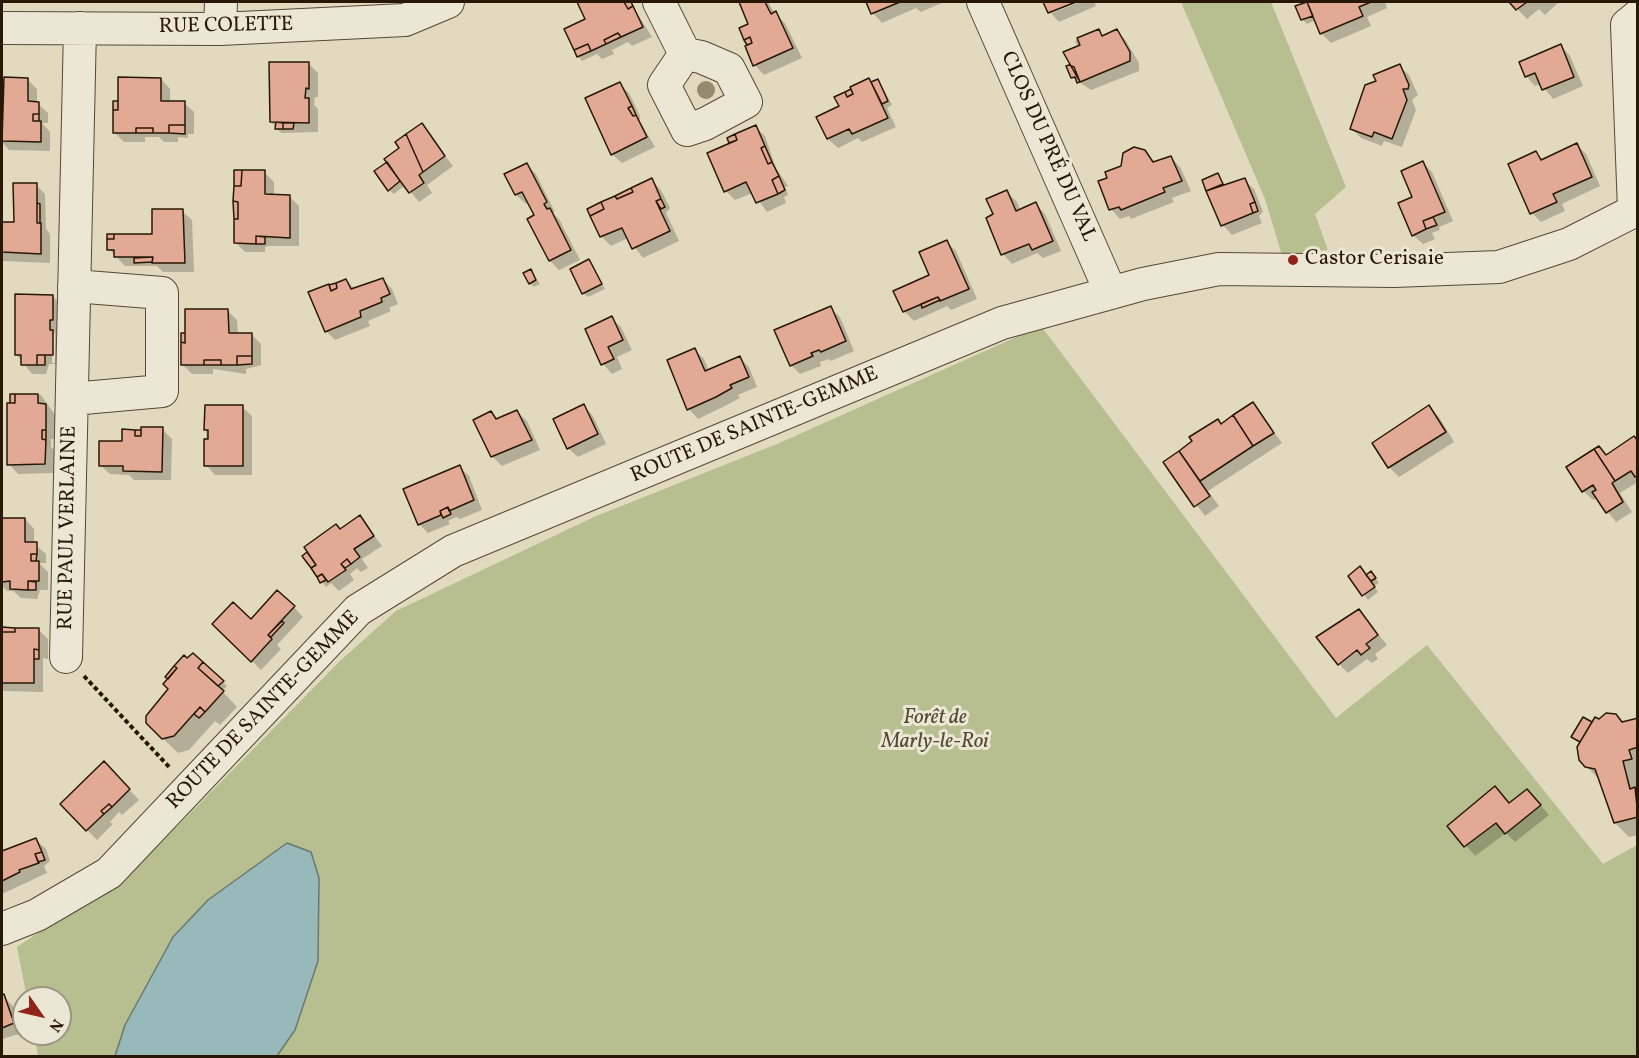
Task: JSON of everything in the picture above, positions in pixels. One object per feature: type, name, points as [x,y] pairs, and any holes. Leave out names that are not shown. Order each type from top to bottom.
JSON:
[{"type":"street","name":"RUE COLETTE","points":[[2,28],[80,28],[220,15],[405,20],[448,2]]},
{"type":"street","points":[[659,2],[685,54]]},
{"type":"street","name":"CLOS DU PRÉ DU VAL","points":[[983,2],[1111,292]]},
{"type":"street","points":[[1636,210],[1628,26],[1638,16]]},
{"type":"street","name":"RUE PAUL VERLAINE","points":[[66,657],[80,28]]},
{"type":"street","name":"ROUTE DE SAINTE-GEMME","points":[[2,928],[37,915],[109,873],[358,610],[453,551],[1002,323],[1111,292],[1219,269],[1394,271],[1499,267],[1569,244],[1636,210]]},
{"type":"street","name":"RUE PAUL VERLAINE","points":[[72,399],[162,391],[162,293],[74,286]]},
{"type":"path","points":[[66,657],[190,789]]},
{"type":"green space","points":[[1181,2],[1271,2],[1346,187],[1315,214],[1328,250],[1282,255],[1265,199]]},
{"type":"green space","name":"Forêt de Marly-le-Roi","points":[[1041,326],[1336,718],[1427,645],[1603,864],[1637,845],[1637,1056],[38,1056],[36,1046],[72,1046],[72,986],[25,986],[17,947],[140,864],[341,660],[396,611],[594,517],[777,444]]},
{"type":"water","points":[[287,843],[311,852],[319,878],[318,961],[295,1030],[277,1056],[115,1056],[125,1025],[173,937],[208,900]]},
{"type":"building","points":[[577,2],[624,2],[628,9],[633,6],[643,27],[621,37],[618,33],[604,40],[606,44],[591,51],[588,44],[574,50],[564,29],[585,19]]},
{"type":"building","points":[[624,2],[631,2],[633,6],[628,9]]},
{"type":"building","points":[[739,2],[765,2],[771,14],[776,11],[793,48],[753,66],[745,46],[752,43],[750,37],[744,40],[739,28],[748,24]]},
{"type":"building","points":[[866,2],[900,2],[871,14]]},
{"type":"building","points":[[1043,2],[1076,2],[1048,13]]},
{"type":"building","points":[[1307,2],[1371,2],[1359,7],[1363,16],[1320,34]]},
{"type":"building","points":[[1307,2],[1313,16],[1301,20],[1295,6]]},
{"type":"building","points":[[1509,2],[1527,2],[1516,10]]},
{"type":"building","points":[[1099,29],[1102,36],[1117,29],[1130,52],[1130,61],[1080,82],[1063,52],[1080,45],[1077,38]]},
{"type":"building","points":[[618,33],[621,37],[606,44],[604,40]]},
{"type":"building","points":[[750,37],[752,43],[747,45],[744,40]]},
{"type":"building","points":[[588,44],[591,51],[577,57],[574,50]]},
{"type":"building","points":[[1561,44],[1574,77],[1542,90],[1535,73],[1525,77],[1519,62]]},
{"type":"building","points":[[269,62],[309,62],[309,89],[306,88],[305,98],[309,98],[309,123],[270,122]]},
{"type":"building","points":[[1400,64],[1409,85],[1408,89],[1403,89],[1407,100],[1392,139],[1374,132],[1372,137],[1350,129],[1365,85],[1376,81],[1373,75]]},
{"type":"building","points":[[1066,66],[1074,67],[1080,82],[1077,83],[1075,77],[1071,78]]},
{"type":"building","points":[[4,77],[28,78],[28,101],[39,102],[39,114],[33,114],[33,121],[41,121],[41,142],[2,141]]},
{"type":"building","points":[[118,77],[161,78],[161,101],[185,101],[185,125],[169,125],[169,133],[153,133],[153,128],[136,128],[136,133],[113,133],[113,110],[118,110]]},
{"type":"building","points":[[869,78],[888,118],[852,134],[849,129],[827,139],[816,117],[839,106],[834,97],[845,92],[847,97],[853,94],[850,87]]},
{"type":"building","points":[[878,79],[888,101],[882,104],[871,82]]},
{"type":"building","points":[[620,82],[632,106],[628,108],[633,116],[636,115],[647,137],[611,155],[585,98]]},
{"type":"building","points":[[851,89],[853,94],[847,97],[845,92]]},
{"type":"building","points":[[113,101],[118,101],[118,110],[113,110]]},
{"type":"building","points":[[632,106],[636,115],[633,116],[628,108]]},
{"type":"building","points":[[33,114],[39,114],[39,121],[33,121]]},
{"type":"building","points":[[276,122],[283,123],[283,129],[275,129]]},
{"type":"building","points":[[283,123],[294,123],[293,129],[283,129]]},
{"type":"building","points":[[422,123],[445,156],[423,172],[406,134]]},
{"type":"building","points":[[169,125],[185,125],[185,134],[169,133]]},
{"type":"building","points":[[756,125],[765,146],[761,148],[768,164],[772,162],[779,176],[772,180],[778,194],[756,203],[746,182],[724,192],[707,153],[737,140],[735,134]]},
{"type":"building","points":[[136,128],[153,128],[153,133],[136,133]]},
{"type":"building","points":[[406,134],[423,172],[419,175],[424,183],[409,193],[384,159],[399,148],[395,142]]},
{"type":"building","points":[[735,134],[737,140],[729,143],[727,138]]},
{"type":"building","points":[[1577,143],[1592,177],[1553,194],[1557,202],[1530,214],[1508,164],[1536,151],[1541,160]]},
{"type":"building","points":[[765,146],[772,162],[768,164],[761,148]]},
{"type":"building","points":[[1134,147],[1145,150],[1153,162],[1171,156],[1182,181],[1163,188],[1165,192],[1121,210],[1119,207],[1109,210],[1098,181],[1107,178],[1105,172],[1121,166],[1123,153]]},
{"type":"building","points":[[1423,161],[1445,212],[1423,221],[1426,229],[1412,236],[1398,203],[1412,197],[1401,171]]},
{"type":"building","points":[[387,162],[400,181],[388,191],[374,171]]},
{"type":"building","points":[[527,163],[547,202],[544,204],[547,209],[550,208],[571,250],[549,261],[527,219],[534,215],[522,192],[515,195],[504,174]]},
{"type":"building","points":[[234,170],[242,170],[241,186],[234,186]]},
{"type":"building","points":[[242,170],[265,170],[265,194],[290,195],[290,238],[256,236],[256,244],[234,243],[234,219],[238,219],[238,202],[233,201],[234,186],[241,186]]},
{"type":"building","points":[[1218,173],[1223,184],[1206,191],[1202,180]]},
{"type":"building","points":[[779,176],[785,190],[778,194],[772,180]]},
{"type":"building","points":[[652,178],[661,199],[656,201],[670,231],[632,249],[622,228],[600,237],[590,216],[604,209],[601,202],[615,196],[617,199],[633,192],[631,188]]},
{"type":"building","points":[[1245,178],[1255,202],[1250,204],[1253,213],[1221,226],[1206,191]]},
{"type":"building","points":[[13,183],[37,183],[37,223],[41,223],[41,254],[2,252],[2,222],[14,222]]},
{"type":"building","points":[[631,188],[633,192],[617,199],[615,196]]},
{"type":"building","points":[[1007,190],[1016,211],[1036,202],[1053,241],[1032,250],[1029,244],[1001,255],[986,218],[993,214],[986,199]]},
{"type":"building","points":[[661,199],[665,207],[661,209],[656,201]]},
{"type":"building","points":[[233,201],[238,202],[238,219],[234,219]]},
{"type":"building","points":[[601,202],[604,209],[590,216],[587,209]]},
{"type":"building","points":[[1255,202],[1258,211],[1253,213],[1250,204]]},
{"type":"building","points":[[37,203],[40,204],[40,223],[37,223]]},
{"type":"building","points":[[152,209],[183,209],[185,263],[152,263],[153,257],[114,257],[114,250],[107,250],[107,239],[114,239],[114,234],[152,234]]},
{"type":"building","points":[[1433,217],[1437,225],[1426,229],[1423,221]]},
{"type":"building","points":[[107,234],[114,234],[114,239],[107,239]]},
{"type":"building","points":[[256,236],[265,237],[265,244],[256,244]]},
{"type":"building","points":[[947,240],[969,289],[940,301],[938,297],[903,312],[893,291],[929,275],[919,252]]},
{"type":"building","points":[[153,257],[152,262],[134,263],[134,258]]},
{"type":"building","points":[[589,259],[602,284],[582,294],[570,269]]},
{"type":"building","points":[[531,269],[536,280],[529,284],[523,273]]},
{"type":"building","points":[[383,278],[390,294],[381,298],[382,302],[360,311],[361,317],[325,332],[308,292],[329,284],[331,291],[337,288],[336,283],[346,279],[351,289]]},
{"type":"building","points":[[336,283],[337,288],[331,291],[329,285]]},
{"type":"building","points":[[15,294],[53,295],[53,320],[50,320],[50,330],[53,330],[53,355],[37,355],[37,365],[21,365],[21,355],[15,355]]},
{"type":"building","points":[[938,297],[940,300],[922,308],[921,304]]},
{"type":"building","points":[[831,306],[846,341],[821,352],[819,350],[811,353],[813,356],[790,366],[774,330]]},
{"type":"building","points":[[185,309],[228,309],[229,333],[252,333],[252,356],[237,356],[237,365],[221,365],[221,360],[204,360],[204,365],[181,365],[181,342],[185,343]]},
{"type":"building","points":[[612,316],[623,340],[608,347],[614,359],[601,365],[585,329]]},
{"type":"building","points":[[181,333],[185,333],[185,343],[181,342]]},
{"type":"building","points":[[695,348],[705,371],[740,356],[749,377],[730,385],[732,388],[716,397],[687,410],[667,360]]},
{"type":"building","points":[[37,355],[45,355],[45,365],[37,365]]},
{"type":"building","points":[[237,356],[252,356],[252,364],[237,365]]},
{"type":"building","points":[[204,360],[221,360],[221,365],[204,365]]},
{"type":"building","points":[[10,394],[15,394],[15,403],[10,403]]},
{"type":"building","points":[[15,394],[38,394],[38,403],[46,404],[46,430],[42,430],[42,439],[46,440],[45,464],[7,465],[7,403],[15,403]]},
{"type":"building","points":[[1253,402],[1274,433],[1253,446],[1233,415]]},
{"type":"building","points":[[584,404],[598,434],[567,449],[553,419]]},
{"type":"building","points":[[205,405],[243,405],[243,466],[204,466],[204,439],[208,439],[208,430],[204,430]]},
{"type":"building","points":[[1429,405],[1446,432],[1388,468],[1372,443]]},
{"type":"building","points":[[517,410],[532,440],[491,457],[473,420],[491,411],[496,419]]},
{"type":"building","points":[[1233,415],[1253,446],[1200,481],[1179,451],[1192,441],[1189,437],[1218,419],[1221,424]]},
{"type":"building","points":[[141,427],[163,427],[162,472],[123,471],[123,466],[99,466],[99,441],[122,441],[122,429],[135,430],[135,436],[141,436]]},
{"type":"building","points":[[42,430],[46,430],[46,440],[42,439]]},
{"type":"building","points":[[135,430],[141,430],[141,436],[135,436]]},
{"type":"building","points":[[1634,436],[1638,441],[1638,475],[1635,477],[1631,471],[1615,481],[1594,449],[1599,446],[1606,455]]},
{"type":"building","points":[[1594,449],[1615,481],[1612,483],[1623,502],[1606,513],[1592,492],[1596,490],[1593,485],[1582,492],[1566,467]]},
{"type":"building","points":[[1179,451],[1210,496],[1194,507],[1163,462]]},
{"type":"building","points":[[460,465],[474,500],[449,511],[448,507],[440,511],[441,515],[418,525],[403,489]]},
{"type":"building","points":[[448,507],[451,514],[443,518],[440,511]]},
{"type":"building","points":[[360,515],[374,536],[354,549],[360,557],[351,564],[347,559],[341,564],[346,570],[328,582],[322,574],[317,577],[311,568],[316,565],[304,547],[336,524],[340,529]]},
{"type":"building","points":[[2,518],[25,518],[25,542],[37,542],[37,554],[31,554],[31,561],[39,561],[39,581],[28,581],[28,590],[10,589],[10,581],[2,582]]},
{"type":"building","points":[[307,552],[316,565],[311,568],[302,556]]},
{"type":"building","points":[[31,554],[37,554],[36,561],[31,561]]},
{"type":"building","points":[[347,559],[351,564],[345,568],[341,564]]},
{"type":"building","points":[[1360,566],[1375,587],[1362,596],[1348,576]]},
{"type":"building","points":[[1371,571],[1376,578],[1371,581],[1366,575]]},
{"type":"building","points":[[322,574],[326,580],[320,583],[317,577]]},
{"type":"building","points":[[28,581],[36,582],[36,590],[28,590]]},
{"type":"building","points":[[277,590],[295,606],[268,635],[272,639],[251,662],[212,624],[233,602],[251,619]]},
{"type":"building","points":[[1359,609],[1378,635],[1366,644],[1370,648],[1361,655],[1357,650],[1338,665],[1316,637]]},
{"type":"building","points":[[282,621],[284,623],[271,637],[268,635]]},
{"type":"building","points":[[2,627],[15,628],[15,632],[2,632]]},
{"type":"building","points":[[15,628],[39,628],[39,650],[34,649],[34,683],[2,683],[2,632],[15,632]]},
{"type":"building","points":[[34,649],[39,650],[39,659],[34,659]]},
{"type":"building","points":[[193,653],[203,662],[198,668],[224,691],[205,712],[200,707],[174,736],[162,739],[146,723],[146,716],[168,689],[163,684],[177,668],[174,666],[184,655],[187,658]]},
{"type":"building","points":[[203,662],[224,681],[218,686],[198,668]]},
{"type":"building","points":[[174,666],[177,668],[168,679],[165,677]]},
{"type":"building","points":[[200,707],[205,712],[199,718],[194,714]]},
{"type":"building","points":[[1606,713],[1616,714],[1622,722],[1638,718],[1638,747],[1629,750],[1632,759],[1623,761],[1630,789],[1635,787],[1638,817],[1614,823],[1595,769],[1585,767],[1579,760],[1577,747],[1595,717],[1599,719]]},
{"type":"building","points":[[1583,717],[1592,722],[1580,742],[1571,737]]},
{"type":"building","points":[[104,761],[130,789],[112,807],[109,804],[101,811],[104,814],[86,831],[60,804]]},
{"type":"building","points":[[1495,786],[1509,803],[1527,789],[1541,805],[1505,834],[1496,823],[1464,847],[1447,826]]},
{"type":"building","points":[[109,804],[112,807],[104,814],[101,811]]},
{"type":"building","points":[[36,838],[42,852],[35,854],[39,863],[19,870],[20,872],[2,881],[2,851]]},
{"type":"building","points":[[42,852],[45,860],[38,862],[35,854]]},
{"type":"building","points":[[4,994],[12,1024],[2,1028],[2,995]]},
{"type":"place","name":"Castor Cerisaie","points":[[1293,260]]}]
